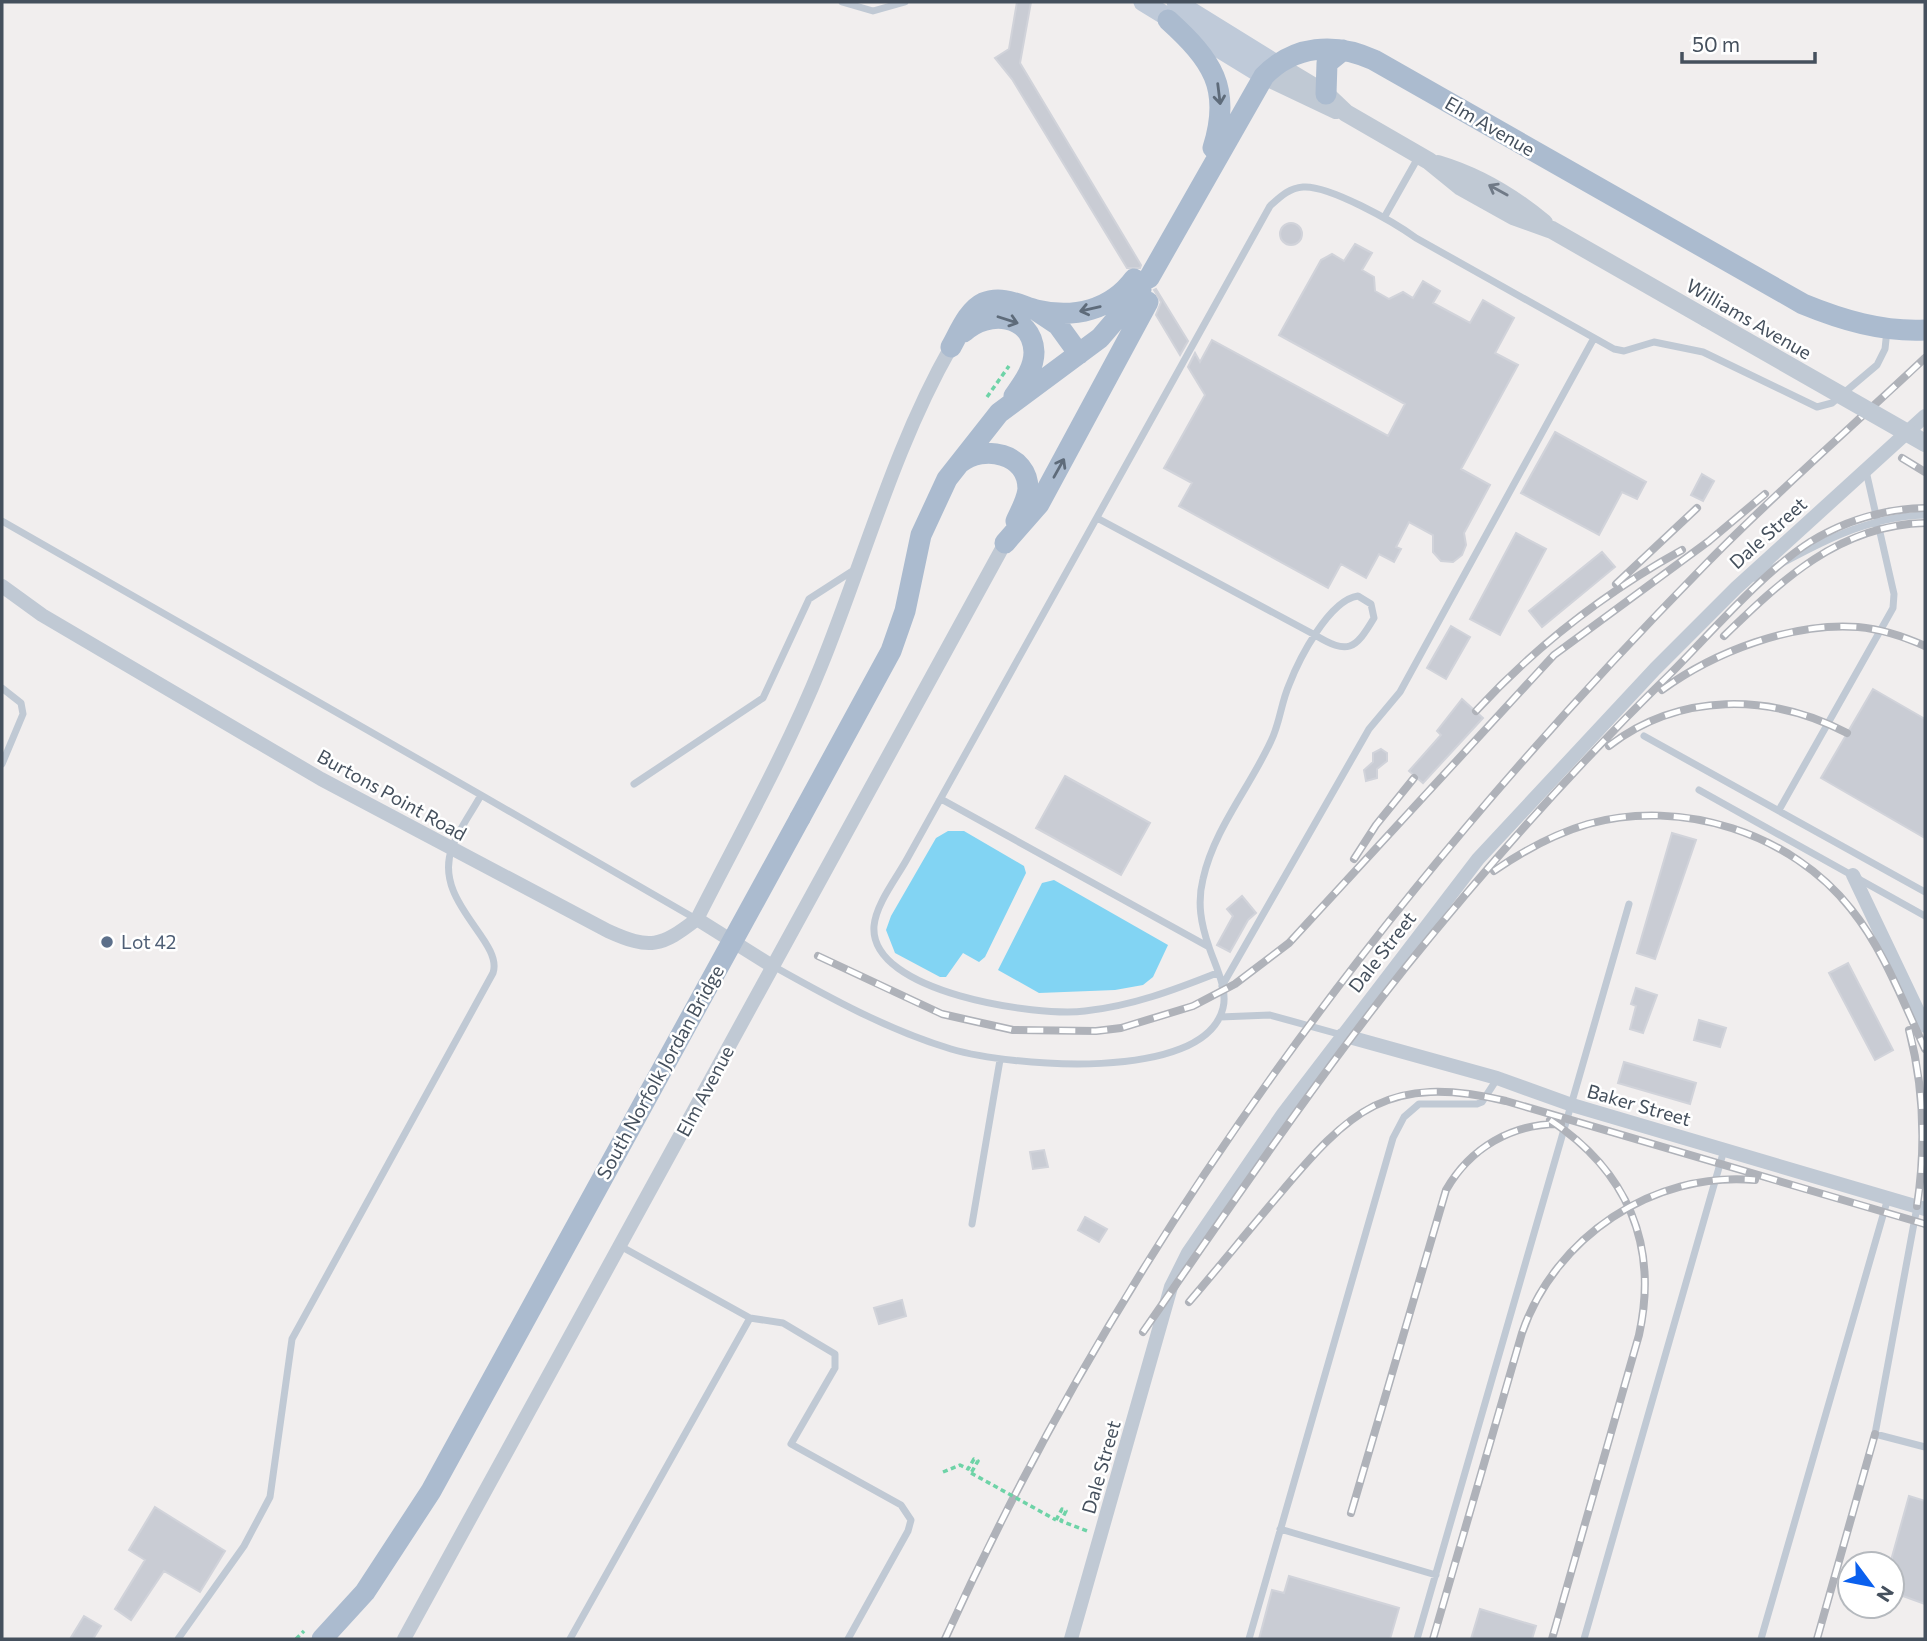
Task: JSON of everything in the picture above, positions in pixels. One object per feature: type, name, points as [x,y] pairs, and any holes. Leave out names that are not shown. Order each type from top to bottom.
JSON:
[{"type":"main road","points":[[999,413],[1079,354],[1116,322],[1145,284],[1204,177],[1270,70],[1172,11],[1143,2]]},
{"type":"main road","points":[[1172,11],[1204,55],[1217,79],[1220,125],[1204,177]]},
{"type":"main road","name":"Elm Avenue","points":[[1270,70],[1309,50],[1343,50],[1374,60],[1803,304],[1840,319],[1888,328],[1925,330]]},
{"type":"main road","points":[[1325,94],[1325,69],[1332,58],[1343,50]]},
{"type":"main road","points":[[1005,543],[1038,504],[1145,284],[1186,211]]},
{"type":"main road","points":[[951,346],[970,314],[983,303],[1003,300],[1065,313],[1094,309],[1145,284]]},
{"type":"main road","points":[[1036,309],[1058,325],[1079,354]]},
{"type":"main road","points":[[951,346],[970,326],[988,318],[1005,317],[1025,330],[1033,348],[1032,366],[1022,384],[951,473]]},
{"type":"main road","points":[[951,473],[974,454],[993,452],[1010,459],[1023,471],[1028,485],[1025,502],[1005,543]]},
{"type":"main road","name":"South Norfolk Jordan Bridge","points":[[313,1634],[365,1592],[431,1491],[891,651],[905,611],[921,535],[951,473]]},
{"type":"street","name":"Williams Avenue","points":[[1270,70],[1325,94],[1346,113],[1424,158],[1461,187],[1502,211],[1552,230],[1925,443]]},
{"type":"street","name":"Williams Avenue","points":[[1270,70],[1322,106],[1346,113]]},
{"type":"street","points":[[772,966],[697,919],[781,755],[821,668],[886,489],[951,346]]},
{"type":"street","name":"Dale Street","points":[[1071,1639],[1177,1273],[1283,1114],[1478,859],[1630,695],[1736,588],[1925,416]]},
{"type":"street","name":"Elm Avenue","points":[[404,1639],[622,1247],[772,966],[1005,543]]},
{"type":"street","name":"Burtons Point Road","points":[[2,586],[43,615],[201,710],[451,850],[637,943],[653,944],[671,940],[697,919]]},
{"type":"street","points":[[1853,875],[1925,1026]]},
{"type":"street","name":"Baker Street","points":[[1342,1035],[1497,1078],[1572,1105],[1921,1208]]},
{"type":"lane","points":[[842,2],[873,11],[905,2]]},
{"type":"lane","points":[[1385,216],[1424,158]]},
{"type":"lane","points":[[1217,973],[1139,1001],[1083,1012],[1056,1013],[975,1000],[940,989],[900,970],[881,949],[876,938],[877,915],[1270,206],[1290,190],[1311,187],[1385,216],[1416,238],[1619,350],[1654,342],[1715,355],[1817,407],[1832,403],[1877,365],[1883,355],[1888,328]]},
{"type":"lane","points":[[1222,986],[1224,977],[1245,949],[1369,729],[1400,692],[1594,338]]},
{"type":"lane","points":[[1779,810],[1893,608],[1894,594],[1865,470]]},
{"type":"lane","points":[[1736,588],[1827,540],[1877,520],[1925,515]]},
{"type":"lane","points":[[772,966],[918,1038],[1000,1060],[1079,1066],[1146,1056],[1198,1041],[1220,1017],[1224,1004],[1222,986],[1203,929],[1200,895],[1210,856],[1261,760],[1279,722],[1288,686],[1315,635],[1347,597],[1358,596],[1371,604],[1374,618],[1357,642],[1347,649],[1334,647],[1315,635],[1097,519]]},
{"type":"lane","points":[[2,521],[697,919]]},
{"type":"lane","points":[[634,784],[763,698],[809,599],[857,568]]},
{"type":"lane","points":[[2,688],[21,703],[23,714],[2,764]]},
{"type":"lane","points":[[1644,736],[1925,892]]},
{"type":"lane","points":[[1699,790],[1925,916]]},
{"type":"lane","points":[[178,1639],[244,1546],[270,1497],[292,1339],[495,967],[492,954],[450,890],[451,850],[481,795]]},
{"type":"lane","points":[[941,799],[1209,947]]},
{"type":"lane","points":[[1417,1639],[1629,904]]},
{"type":"lane","points":[[1220,1017],[1270,1015],[1342,1035]]},
{"type":"lane","points":[[972,1224],[1000,1060]]},
{"type":"lane","points":[[1249,1639],[1393,1138],[1404,1117],[1419,1104],[1477,1104],[1482,1102],[1497,1078]]},
{"type":"lane","points":[[1584,1639],[1724,1150]]},
{"type":"lane","points":[[1761,1639],[1888,1198]]},
{"type":"lane","points":[[1921,1208],[1875,1434],[1925,1447]]},
{"type":"lane","points":[[622,1247],[750,1318],[789,1326],[828,1348],[836,1359],[835,1368],[791,1444],[901,1505],[909,1514],[908,1531],[848,1639]]},
{"type":"lane","points":[[570,1639],[750,1318]]},
{"type":"lane","points":[[1280,1529],[1436,1576]]},
{"type":"path","points":[[943,1472],[960,1465],[968,1469],[974,1459],[978,1461],[971,1473],[1056,1520],[1062,1509],[1066,1511],[1061,1521],[1070,1526]]},
{"type":"path","points":[[296,1639],[313,1634]]},
{"type":"water","points":[[948,831],[964,831],[1024,866],[1026,873],[985,957],[979,962],[963,953],[946,977],[940,977],[895,953],[886,930],[891,916],[936,838]]},
{"type":"water","points":[[1054,880],[1168,945],[1153,977],[1143,985],[1115,990],[1039,993],[998,970],[1042,883]]},
{"type":"building","points":[[1017,2],[1031,2],[1020,63],[1141,265],[1140,268],[1127,268],[1012,79],[995,58],[1009,49]]},
{"type":"building","points":[[1291,223],[1299,226],[1302,234],[1299,242],[1291,245],[1283,242],[1280,234],[1283,226]]},
{"type":"building","points":[[1355,244],[1372,253],[1362,270],[1374,277],[1375,291],[1389,299],[1403,292],[1413,298],[1423,281],[1440,291],[1433,303],[1470,323],[1483,300],[1514,318],[1495,353],[1518,365],[1461,469],[1490,485],[1464,533],[1466,545],[1462,555],[1453,562],[1441,561],[1433,552],[1433,535],[1409,522],[1396,547],[1401,549],[1394,562],[1379,554],[1366,578],[1341,564],[1328,588],[1179,506],[1192,483],[1164,468],[1205,395],[1188,367],[1195,353],[1200,362],[1212,340],[1388,436],[1405,404],[1279,335],[1321,260],[1332,254],[1344,261]]},
{"type":"building","points":[[1156,289],[1188,341],[1180,355],[1156,315],[1161,302],[1154,290]]},
{"type":"building","points":[[1555,432],[1646,482],[1637,499],[1622,492],[1599,535],[1521,493]]},
{"type":"building","points":[[1702,474],[1714,481],[1703,501],[1691,495]]},
{"type":"building","points":[[1516,533],[1546,549],[1500,635],[1470,619]]},
{"type":"building","points":[[1602,552],[1615,567],[1542,627],[1529,611]]},
{"type":"building","points":[[1451,626],[1470,637],[1446,679],[1427,668]]},
{"type":"building","points":[[1873,689],[1925,719],[1925,838],[1821,778]]},
{"type":"building","points":[[1462,699],[1483,718],[1423,783],[1409,771],[1441,735],[1437,731]]},
{"type":"building","points":[[1381,749],[1387,753],[1387,761],[1377,769],[1377,778],[1366,781],[1364,770],[1373,762],[1373,753]]},
{"type":"building","points":[[1065,776],[1150,823],[1121,875],[1036,828]]},
{"type":"building","points":[[1672,833],[1696,840],[1655,959],[1637,953]]},
{"type":"building","points":[[1242,896],[1256,913],[1248,920],[1230,952],[1217,945],[1233,916],[1227,909]]},
{"type":"building","points":[[1848,963],[1893,1050],[1875,1060],[1829,973]]},
{"type":"building","points":[[1636,988],[1657,995],[1643,1033],[1630,1029],[1636,1006],[1631,1004]]},
{"type":"building","points":[[1699,1020],[1726,1028],[1720,1047],[1694,1040]]},
{"type":"building","points":[[1624,1062],[1696,1083],[1690,1104],[1618,1083]]},
{"type":"building","points":[[1044,1150],[1048,1167],[1033,1169],[1030,1152]]},
{"type":"building","points":[[1085,1217],[1107,1229],[1099,1242],[1078,1230]]},
{"type":"building","points":[[902,1300],[906,1316],[879,1324],[874,1308]]},
{"type":"building","points":[[1909,1496],[1925,1501],[1925,1604],[1906,1597],[1906,1550],[1894,1550]]},
{"type":"building","points":[[155,1507],[225,1551],[200,1592],[164,1571],[131,1620],[115,1609],[145,1560],[129,1550]]},
{"type":"building","points":[[1289,1576],[1399,1608],[1390,1639],[1259,1639],[1272,1590],[1284,1593]]},
{"type":"building","points":[[1480,1609],[1536,1626],[1532,1639],[1471,1639]]},
{"type":"building","points":[[84,1616],[101,1626],[93,1639],[70,1639]]},
{"type":"railway","points":[[945,1639],[1017,1490],[1097,1345],[1184,1205],[1277,1069],[1377,937],[1481,809],[1591,685],[1732,538],[1925,358]]},
{"type":"railway","points":[[1902,458],[1925,472]]},
{"type":"railway","points":[[818,956],[942,1014],[1013,1030],[1096,1031],[1121,1028],[1193,1006],[1235,984],[1289,943],[1554,655],[1709,541],[1765,494]]},
{"type":"railway","points":[[1616,584],[1697,508]]},
{"type":"railway","points":[[1143,1332],[1271,1148],[1405,968],[1533,817],[1600,744],[1737,604],[1792,555],[1824,534],[1851,522],[1880,513],[1925,508]]},
{"type":"railway","points":[[1724,636],[1790,576],[1814,559],[1865,534],[1894,526],[1925,523]]},
{"type":"railway","points":[[1476,711],[1522,665],[1573,622],[1626,584],[1682,550]]},
{"type":"railway","points":[[1662,690],[1705,663],[1729,652],[1755,642],[1807,629],[1867,628],[1925,646]]},
{"type":"railway","points":[[1609,746],[1636,728],[1665,716],[1726,704],[1757,705],[1788,711],[1847,733]]},
{"type":"railway","points":[[1354,859],[1376,825],[1414,778]]},
{"type":"railway","points":[[1494,871],[1563,833],[1588,824],[1624,817],[1697,819],[1732,828],[1766,842],[1798,860],[1826,882],[1851,909],[1883,959],[1925,1049]]},
{"type":"railway","points":[[1909,1030],[1918,1074],[1922,1118],[1922,1162],[1917,1206]]},
{"type":"railway","points":[[1189,1302],[1327,1141],[1350,1121],[1374,1106],[1401,1096],[1430,1092],[1465,1094],[1506,1101],[1925,1224]]},
{"type":"railway","points":[[1550,1120],[1577,1140],[1599,1162],[1617,1186],[1631,1212],[1640,1240],[1644,1270],[1644,1302],[1639,1335],[1552,1639]]},
{"type":"railway","points":[[1351,1513],[1446,1190],[1467,1162],[1494,1141],[1526,1128],[1561,1124]]},
{"type":"railway","points":[[1433,1639],[1522,1333],[1537,1298],[1558,1267],[1583,1240],[1613,1217],[1645,1199],[1680,1187],[1717,1180],[1755,1180]]},
{"type":"railway","points":[[1817,1639],[1875,1434]]},
{"type":"place","name":"Lot 42","points":[[107,942]]}]
